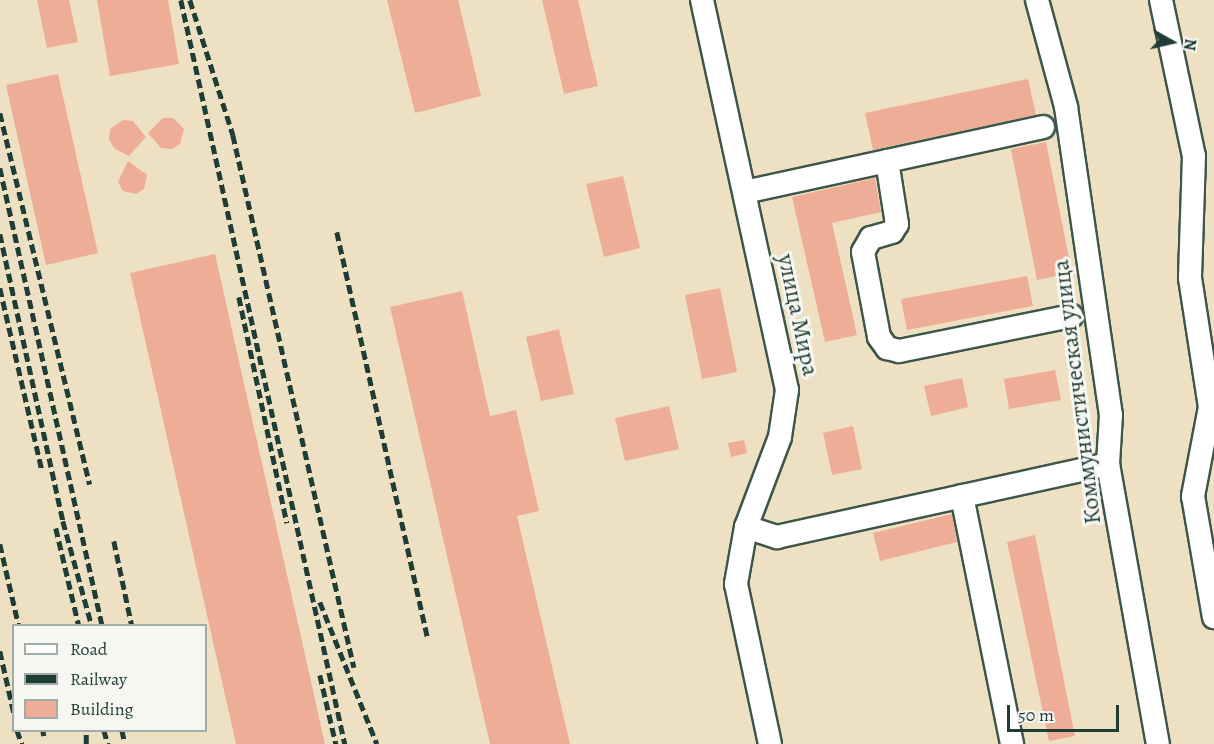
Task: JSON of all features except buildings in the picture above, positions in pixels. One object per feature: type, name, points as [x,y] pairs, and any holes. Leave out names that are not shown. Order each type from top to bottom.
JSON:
[{"type":"street","name":"улица Мира","points":[[702,0],[746,192],[787,390],[780,437],[746,527],[736,584],[770,744]]},
{"type":"street","name":"Коммунистическая улица","points":[[1038,0],[1066,108],[1111,415],[1108,464],[1158,744]]},
{"type":"street","points":[[1161,0],[1194,156],[1190,278],[1210,407],[1193,496],[1214,617]]},
{"type":"street","points":[[746,192],[1043,127]]},
{"type":"street","points":[[887,161],[897,224],[892,232],[871,238],[863,252],[879,337],[887,348],[899,351],[1071,316]]},
{"type":"street","points":[[746,527],[777,537],[1108,464]]},
{"type":"street","points":[[962,496],[1007,743]]},
{"type":"railway","points":[[181,0],[345,744]]},
{"type":"railway","points":[[190,0],[233,135],[354,667]]},
{"type":"railway","points":[[0,113],[90,484]]},
{"type":"railway","points":[[0,168],[102,624]]},
{"type":"railway","points":[[337,232],[428,640]]},
{"type":"railway","points":[[0,234],[63,521],[91,624]]},
{"type":"railway","points":[[0,288],[42,470]]},
{"type":"railway","points":[[239,297],[287,523]]},
{"type":"railway","points":[[56,528],[79,624]]},
{"type":"railway","points":[[114,541],[132,624]]},
{"type":"railway","points":[[0,544],[19,624]]},
{"type":"railway","points":[[320,602],[377,744]]},
{"type":"railway","points":[[0,651],[12,704]]},
{"type":"railway","points":[[320,675],[336,744]]},
{"type":"railway","points":[[18,732],[22,744]]},
{"type":"railway","points":[[43,732],[44,736]]},
{"type":"railway","points":[[86,732],[86,744]]},
{"type":"railway","points":[[105,732],[108,744]]},
{"type":"railway","points":[[122,732],[125,743]]}]
